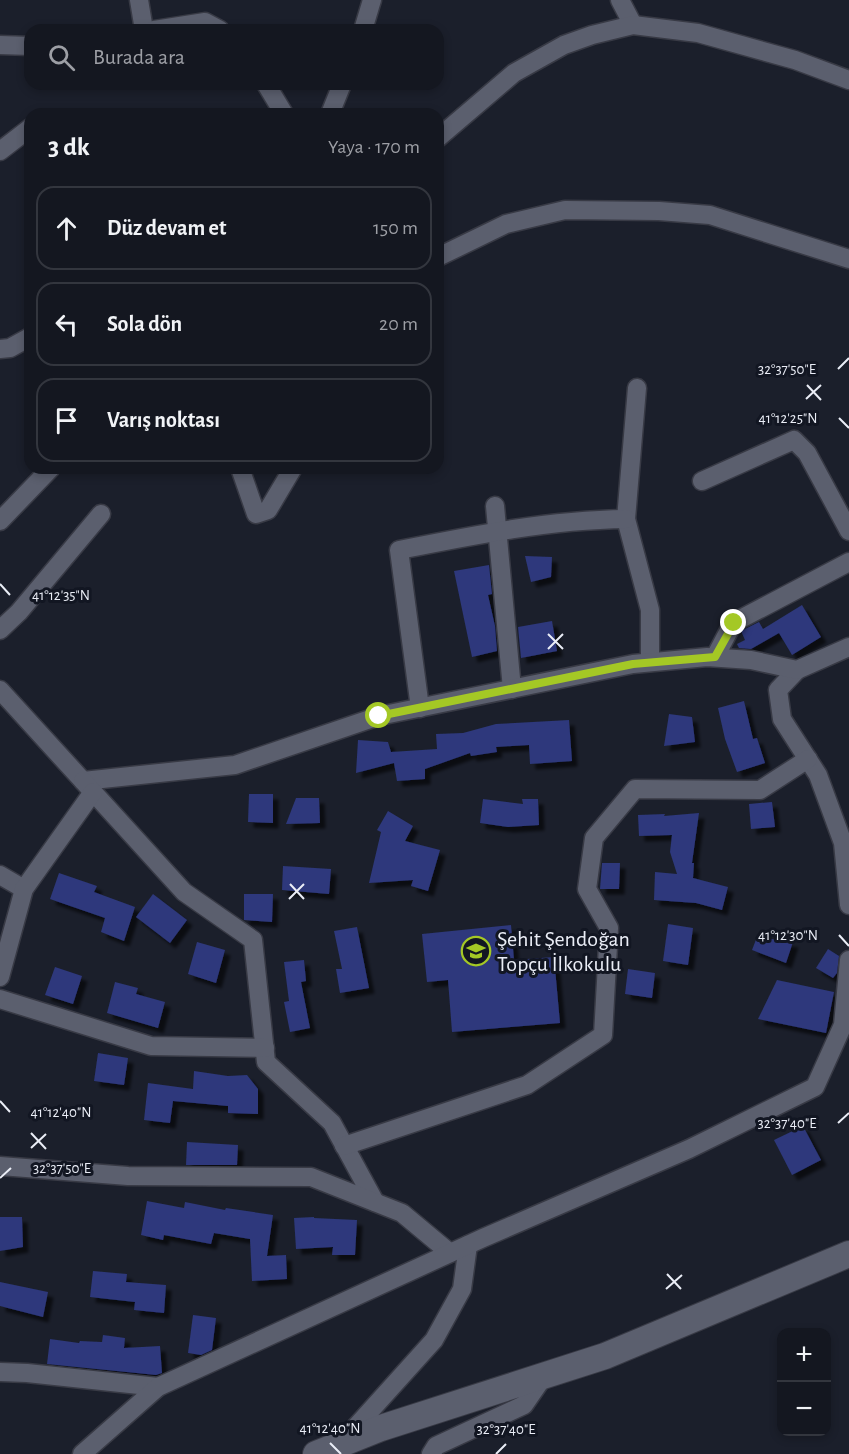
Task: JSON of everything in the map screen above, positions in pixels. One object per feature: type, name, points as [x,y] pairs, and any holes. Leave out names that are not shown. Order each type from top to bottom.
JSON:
[{"type":"street","points":[[140,0],[143,24]]},
{"type":"street","points":[[365,24],[372,0]]},
{"type":"street","points":[[620,0],[633,25]]},
{"type":"street","points":[[192,24],[205,22],[209,24]]},
{"type":"street","points":[[444,133],[524,67],[564,45],[592,35],[633,25],[698,33],[795,60],[849,80]]},
{"type":"street","points":[[0,45],[24,46]]},
{"type":"street","points":[[270,90],[280,108]]},
{"type":"street","points":[[332,108],[340,90]]},
{"type":"street","points":[[0,151],[24,133]]},
{"type":"street","points":[[444,254],[506,224],[565,210],[577,210],[659,211],[710,215],[849,259]]},
{"type":"street","points":[[0,349],[10,348],[24,340]]},
{"type":"street","points":[[637,388],[626,519],[650,610],[650,662]]},
{"type":"street","points":[[702,481],[794,440],[807,453],[849,531]]},
{"type":"street","points":[[0,521],[45,474]]},
{"type":"street","points":[[242,474],[256,514],[268,510],[289,474]]},
{"type":"street","points":[[495,506],[512,689]]},
{"type":"street","points":[[0,630],[101,514]]},
{"type":"street","points":[[420,708],[399,550],[497,531],[584,520],[626,519]]},
{"type":"street","points":[[715,657],[734,623],[849,561]]},
{"type":"street","points":[[849,647],[797,670],[778,690],[782,719],[818,775],[843,843],[849,906]]},
{"type":"street","points":[[88,786],[235,765],[379,716],[650,662],[715,657],[751,660],[797,670]]},
{"type":"street","points":[[0,690],[184,892],[253,940],[267,1062],[332,1124],[375,1202]]},
{"type":"street","points":[[344,1146],[526,1085],[603,1035],[609,928],[587,889],[588,879],[594,838],[635,789],[760,790],[808,759]]},
{"type":"street","points":[[0,977],[24,889],[88,786]]},
{"type":"street","points":[[0,875],[24,889]]},
{"type":"street","points":[[82,1454],[159,1387],[450,1253],[689,1149],[814,1086],[843,1025],[849,960]]},
{"type":"street","points":[[0,999],[151,1046],[265,1048]]},
{"type":"street","points":[[0,1166],[128,1176],[311,1177],[402,1213],[450,1253]]},
{"type":"street","points":[[328,1449],[434,1340],[462,1289],[468,1245]]},
{"type":"street","points":[[328,1449],[381,1428],[605,1356],[849,1254]]},
{"type":"street","points":[[0,1372],[159,1387]]},
{"type":"street","points":[[431,1454],[436,1446],[524,1405],[544,1376]]},
{"type":"building","points":[[525,556],[552,557],[551,577],[531,582]]},
{"type":"building","points":[[489,565],[492,594],[488,595],[495,626],[497,651],[472,657],[454,571]]},
{"type":"building","points":[[802,605],[821,637],[792,655],[779,633],[751,649],[739,648],[737,644],[745,640],[741,631],[759,622],[763,629]]},
{"type":"building","points":[[552,621],[557,651],[521,658],[518,627]]},
{"type":"building","points":[[744,701],[753,739],[757,738],[765,763],[737,772],[725,739],[718,708]]},
{"type":"building","points":[[669,714],[692,717],[695,742],[664,746]]},
{"type":"building","points":[[569,720],[572,761],[530,764],[529,745],[496,747],[497,752],[471,756],[470,753],[425,769],[425,779],[397,781],[394,763],[356,773],[358,740],[388,742],[391,752],[437,749],[436,734],[463,733],[496,724]]},
{"type":"building","points":[[249,794],[273,794],[273,823],[248,822]]},
{"type":"building","points":[[296,798],[319,798],[320,823],[286,824]]},
{"type":"building","points":[[483,799],[523,804],[522,799],[538,799],[539,825],[508,827],[480,823]]},
{"type":"building","points":[[772,802],[775,827],[751,829],[749,804]]},
{"type":"building","points":[[388,811],[413,826],[405,841],[440,850],[428,891],[411,886],[413,880],[369,883],[381,832],[377,830]]},
{"type":"building","points":[[699,813],[692,863],[694,863],[693,878],[728,887],[722,910],[696,903],[654,900],[655,872],[677,874],[670,852],[672,835],[639,836],[638,815],[665,814],[664,816]]},
{"type":"building","points":[[602,863],[620,863],[619,889],[600,889]]},
{"type":"building","points":[[283,866],[331,869],[329,894],[282,890]]},
{"type":"building","points":[[59,873],[97,886],[94,892],[135,907],[124,941],[101,932],[105,918],[50,899]]},
{"type":"building","points":[[153,894],[187,920],[170,943],[136,917]]},
{"type":"building","points":[[244,894],[273,894],[272,922],[244,920]]},
{"type":"building","points":[[668,924],[693,928],[688,965],[663,961]]},
{"type":"building","points":[[511,925],[514,960],[554,957],[560,1023],[452,1032],[448,980],[427,982],[422,934]]},
{"type":"building","points":[[357,927],[369,988],[340,993],[336,969],[342,969],[334,931]]},
{"type":"building","points":[[757,937],[793,942],[786,963],[752,950]]},
{"type":"building","points":[[197,942],[225,950],[216,983],[188,974]]},
{"type":"building","points":[[828,949],[839,956],[837,973],[833,978],[816,968]]},
{"type":"building","points":[[304,960],[306,981],[301,982],[310,1028],[290,1032],[284,1002],[289,1001],[284,962]]},
{"type":"building","points":[[55,967],[82,976],[73,1004],[45,995]]},
{"type":"building","points":[[628,969],[655,973],[652,998],[625,994]]},
{"type":"building","points":[[777,980],[834,992],[826,1033],[758,1019]]},
{"type":"building","points":[[115,982],[138,988],[136,994],[165,1002],[158,1028],[107,1013]]},
{"type":"building","points":[[98,1053],[128,1058],[124,1085],[94,1081]]},
{"type":"building","points":[[194,1071],[228,1076],[247,1075],[258,1089],[258,1114],[228,1113],[228,1106],[173,1101],[170,1123],[144,1120],[148,1083],[193,1089]]},
{"type":"building","points":[[803,1126],[821,1160],[792,1175],[774,1140]]},
{"type":"building","points":[[187,1142],[238,1145],[237,1165],[186,1165]]},
{"type":"building","points":[[147,1201],[184,1208],[185,1202],[225,1210],[226,1208],[273,1215],[267,1256],[286,1255],[287,1279],[252,1281],[250,1239],[214,1233],[211,1244],[164,1235],[163,1240],[141,1235]]},
{"type":"building","points":[[0,1217],[22,1217],[23,1247],[0,1251]]},
{"type":"building","points":[[294,1218],[357,1220],[355,1255],[332,1255],[333,1247],[296,1249]]},
{"type":"building","points":[[93,1271],[127,1274],[126,1282],[166,1285],[164,1313],[134,1310],[135,1302],[90,1297]]},
{"type":"building","points":[[0,1282],[48,1292],[43,1317],[0,1306]]},
{"type":"building","points":[[193,1315],[216,1318],[212,1350],[201,1355],[188,1353]]},
{"type":"building","points":[[103,1335],[125,1338],[124,1348],[160,1346],[162,1373],[156,1375],[47,1364],[50,1339],[79,1343],[80,1341],[102,1342]]},
{"type":"place","name":"Şehit Şendoğan Topçu İlkokulu","points":[[476,951]]},
{"type":"route","points":[[379,716],[633,664],[715,657],[734,623]]}]
